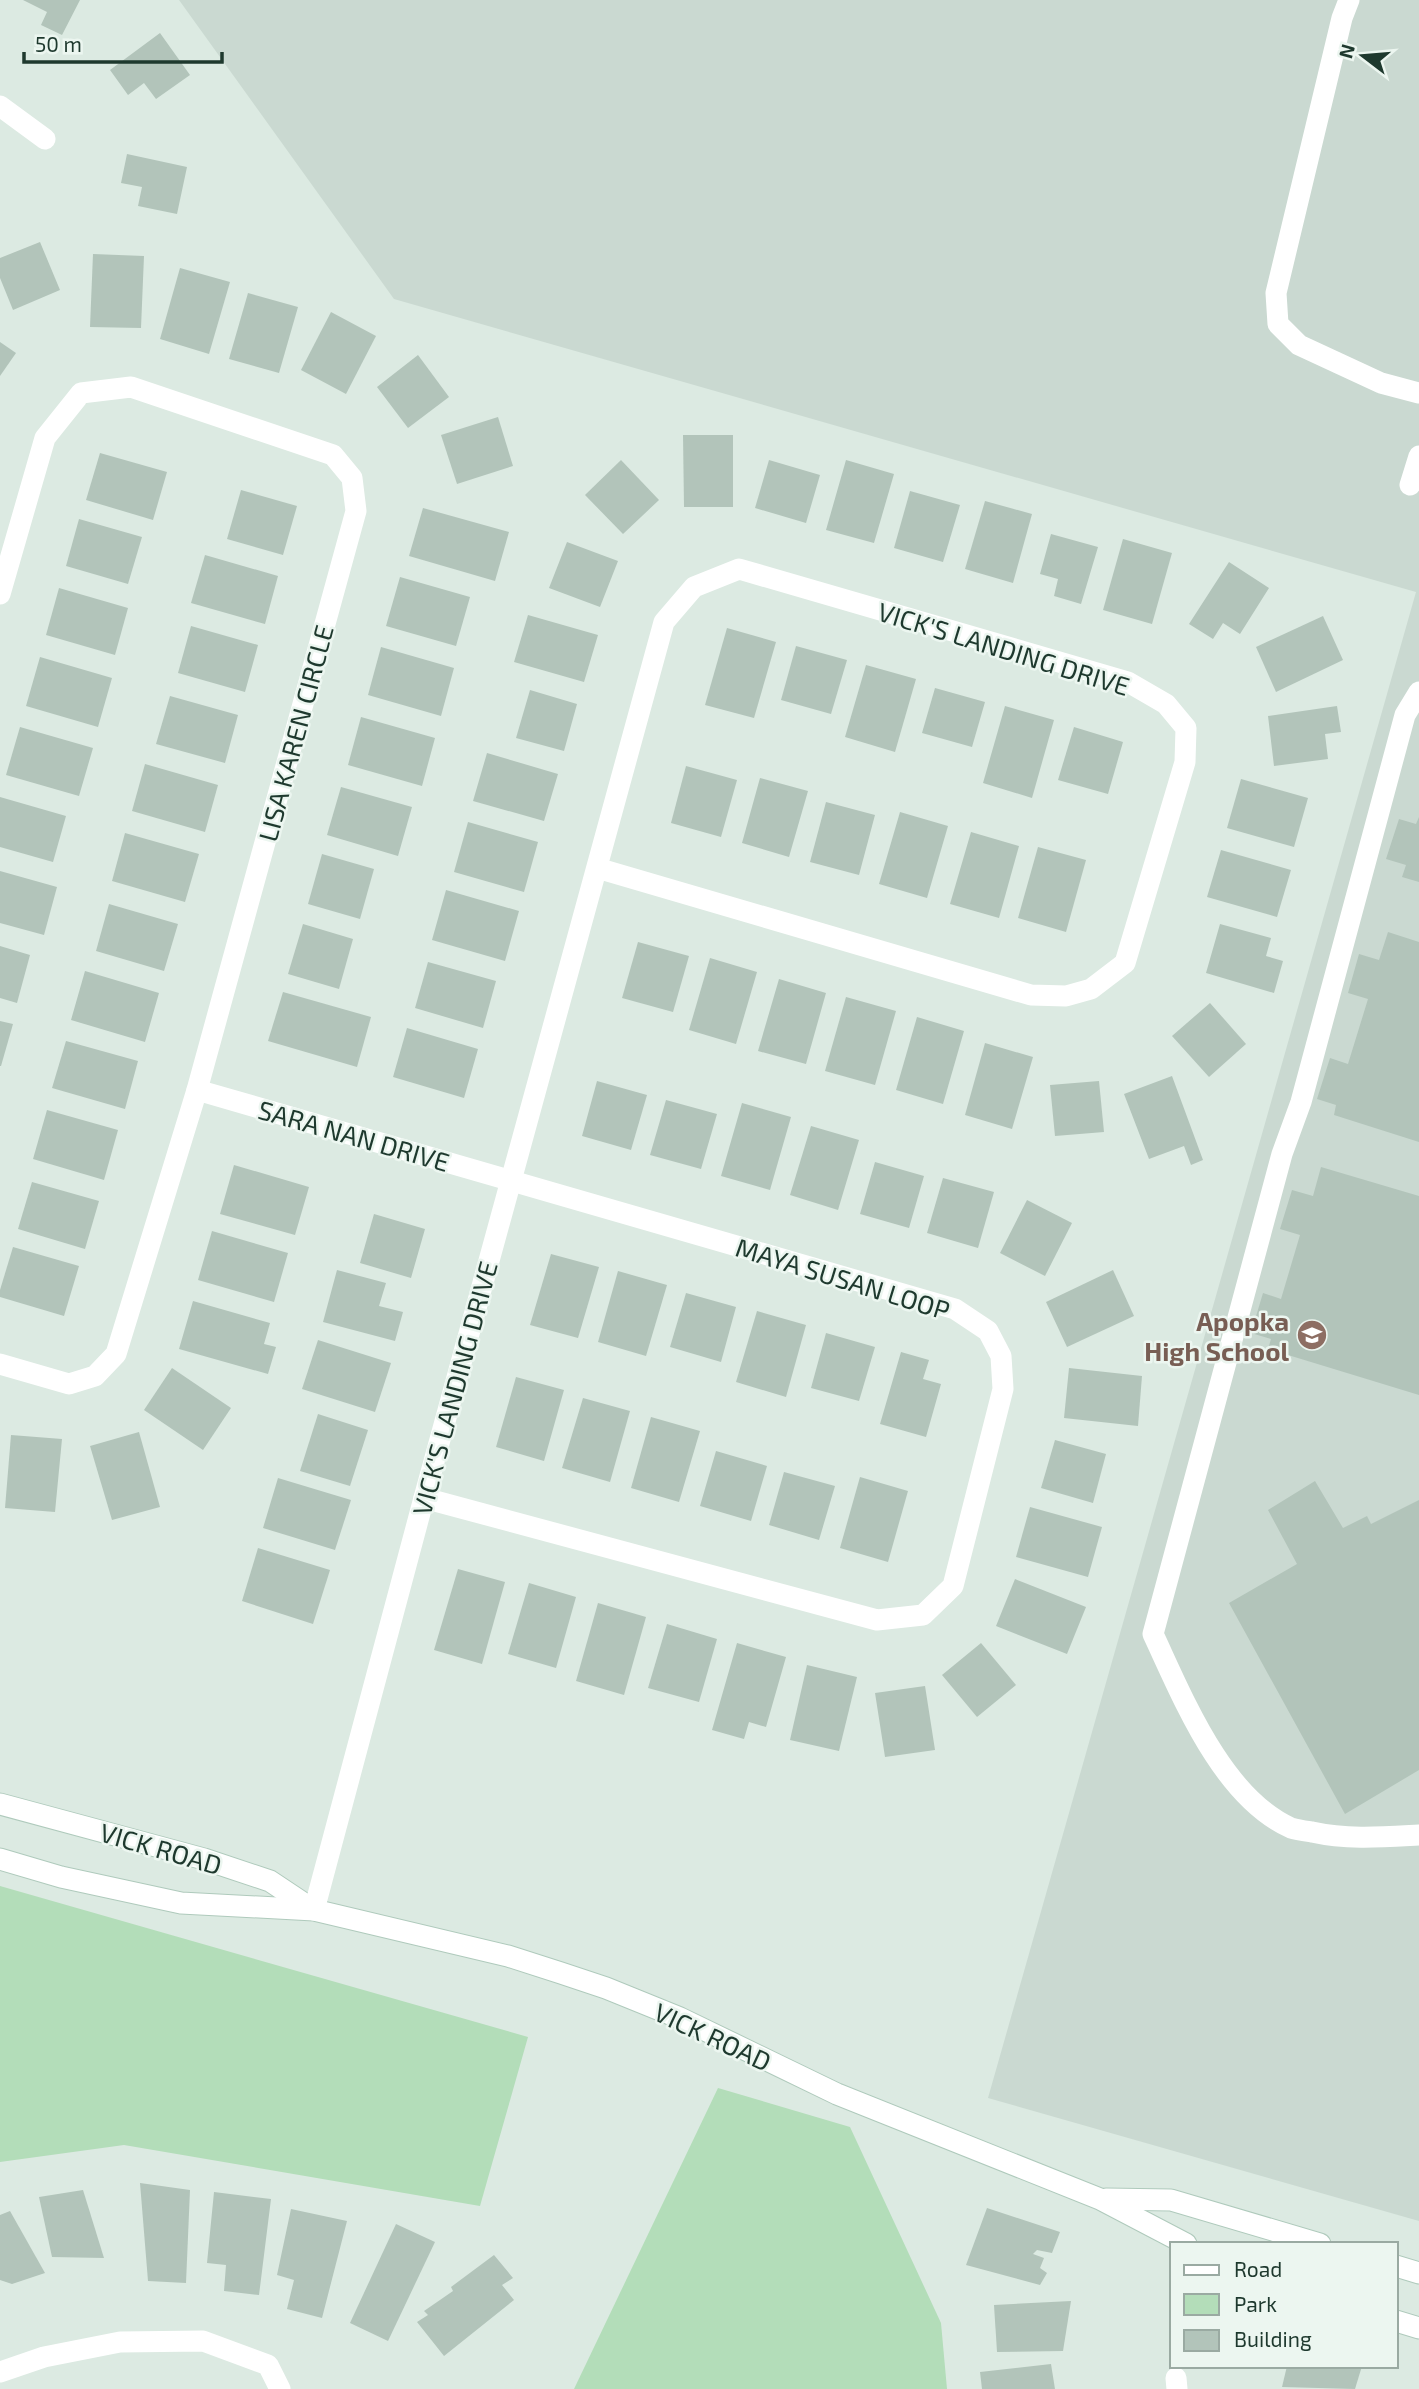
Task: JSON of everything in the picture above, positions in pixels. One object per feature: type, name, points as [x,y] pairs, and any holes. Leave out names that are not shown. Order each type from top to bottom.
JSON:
[{"type":"street","points":[[1349,0],[1342,18],[1276,293],[1278,324],[1299,345],[1381,383],[1419,393]]},
{"type":"street","points":[[0,106],[45,139]]},
{"type":"street","name":"LISA KAREN CIRCLE","points":[[0,594],[45,438],[81,393],[131,387],[333,455],[352,478],[356,510],[197,1090],[116,1354],[95,1376],[69,1384],[0,1364]]},
{"type":"street","points":[[1410,485],[1419,456]]},
{"type":"street","name":"VICK'S LANDING DRIVE","points":[[314,1910],[424,1498],[664,622],[694,587],[739,569],[1128,682],[1166,704],[1186,728],[1185,762],[1125,963],[1091,989],[1066,996],[1031,995],[597,867]]},
{"type":"street","points":[[1419,692],[1405,715],[1301,1102],[1282,1154],[1153,1634],[1189,1710],[1226,1775],[1255,1804],[1291,1828],[1331,1836],[1362,1838],[1419,1835]]},
{"type":"street","name":"SARA NAN DRIVE","points":[[197,1090],[511,1180]]},
{"type":"street","name":"MAYA SUSAN LOOP","points":[[424,1498],[877,1620],[923,1615],[953,1586],[1003,1389],[1001,1356],[988,1331],[955,1309],[511,1180]]},
{"type":"street","name":"VICK ROAD","points":[[0,1804],[204,1858],[270,1881],[314,1910]]},
{"type":"street","name":"VICK ROAD","points":[[0,1859],[61,1877],[181,1903],[314,1910],[508,1956],[606,1988],[680,2018],[837,2094],[1100,2199],[1181,2242]]},
{"type":"street","name":"VICK ROAD","points":[[1100,2199],[1171,2200],[1313,2242]]},
{"type":"street","points":[[1398,2267],[1419,2273]]},
{"type":"street","points":[[1398,2322],[1419,2328]]},
{"type":"street","points":[[0,2372],[44,2357],[120,2342],[203,2342],[268,2365],[281,2389]]},
{"type":"shaded area","name":"Apopka High School","points":[[179,0],[1419,0],[1419,2221],[988,2098],[1416,592],[394,299]]},
{"type":"green space","points":[[0,1886],[528,2037],[480,2206],[124,2145],[0,2162]]},
{"type":"green space","points":[[718,2088],[850,2127],[941,2323],[947,2389],[574,2389]]},
{"type":"building","points":[[23,0],[80,0],[62,35],[41,25],[47,12]]},
{"type":"building","points":[[160,33],[190,75],[156,99],[144,83],[128,95],[110,70]]},
{"type":"building","points":[[127,154],[187,167],[177,214],[138,206],[142,187],[121,183]]},
{"type":"building","points":[[40,242],[60,290],[13,310],[0,278],[0,258]]},
{"type":"building","points":[[93,254],[144,256],[141,328],[90,327]]},
{"type":"building","points":[[180,268],[230,282],[209,354],[160,339]]},
{"type":"building","points":[[248,293],[298,307],[279,373],[229,359]]},
{"type":"building","points":[[331,312],[376,336],[346,394],[301,370]]},
{"type":"building","points":[[0,342],[16,353],[0,376]]},
{"type":"building","points":[[418,355],[449,397],[408,428],[377,387]]},
{"type":"building","points":[[498,417],[513,466],[457,484],[441,435]]},
{"type":"building","points":[[683,435],[733,435],[733,507],[684,507]]},
{"type":"building","points":[[100,453],[167,472],[153,520],[86,500]]},
{"type":"building","points":[[621,460],[659,500],[623,534],[585,495]]},
{"type":"building","points":[[769,460],[820,475],[806,523],[755,508]]},
{"type":"building","points":[[846,460],[894,474],[874,543],[826,530]]},
{"type":"building","points":[[241,490],[297,506],[283,555],[227,539]]},
{"type":"building","points":[[910,491],[960,505],[943,562],[894,548]]},
{"type":"building","points":[[985,501],[1032,514],[1013,583],[965,569]]},
{"type":"building","points":[[423,508],[509,532],[495,581],[409,556]]},
{"type":"building","points":[[79,519],[142,537],[128,584],[66,566]]},
{"type":"building","points":[[1051,534],[1098,547],[1081,604],[1054,596],[1058,579],[1040,574]]},
{"type":"building","points":[[1123,539],[1172,553],[1152,624],[1103,610]]},
{"type":"building","points":[[567,542],[618,561],[600,607],[549,588]]},
{"type":"building","points":[[205,555],[278,576],[265,624],[191,603]]},
{"type":"building","points":[[1229,562],[1269,588],[1240,634],[1223,623],[1213,639],[1189,624]]},
{"type":"building","points":[[400,577],[470,597],[456,646],[386,626]]},
{"type":"building","points":[[59,588],[128,608],[115,655],[46,635]]},
{"type":"building","points":[[528,615],[598,635],[584,682],[514,662]]},
{"type":"building","points":[[1323,616],[1343,660],[1276,692],[1256,647]]},
{"type":"building","points":[[191,626],[258,645],[245,692],[178,673]]},
{"type":"building","points":[[727,628],[776,642],[754,718],[705,705]]},
{"type":"building","points":[[796,646],[847,660],[831,714],[781,700]]},
{"type":"building","points":[[381,647],[454,668],[441,716],[368,695]]},
{"type":"building","points":[[40,657],[112,678],[98,727],[26,706]]},
{"type":"building","points":[[866,665],[916,679],[895,752],[845,737]]},
{"type":"building","points":[[935,688],[985,702],[972,747],[922,733]]},
{"type":"building","points":[[530,690],[577,704],[564,751],[516,738]]},
{"type":"building","points":[[170,696],[238,715],[225,763],[156,744]]},
{"type":"building","points":[[1005,706],[1054,720],[1032,798],[983,783]]},
{"type":"building","points":[[1337,706],[1341,732],[1325,734],[1328,759],[1274,766],[1268,716]]},
{"type":"building","points":[[361,717],[435,738],[422,786],[348,765]]},
{"type":"building","points":[[20,727],[93,748],[79,796],[6,775]]},
{"type":"building","points":[[1074,727],[1123,742],[1108,794],[1058,780]]},
{"type":"building","points":[[487,753],[558,774],[544,821],[473,801]]},
{"type":"building","points":[[145,764],[218,785],[205,832],[132,811]]},
{"type":"building","points":[[686,766],[737,780],[721,837],[671,823]]},
{"type":"building","points":[[760,778],[808,791],[789,857],[742,843]]},
{"type":"building","points":[[1241,779],[1308,798],[1294,847],[1227,828]]},
{"type":"building","points":[[341,787],[412,807],[398,856],[327,835]]},
{"type":"building","points":[[0,797],[66,816],[53,862],[0,847]]},
{"type":"building","points":[[826,802],[875,815],[859,875],[810,862]]},
{"type":"building","points":[[900,812],[948,826],[927,898],[879,884]]},
{"type":"building","points":[[1419,817],[1419,882],[1402,877],[1406,865],[1386,859],[1399,819],[1416,824]]},
{"type":"building","points":[[468,822],[538,842],[524,892],[454,872]]},
{"type":"building","points":[[971,832],[1019,846],[999,918],[950,904]]},
{"type":"building","points":[[125,833],[199,854],[185,902],[112,881]]},
{"type":"building","points":[[1038,847],[1086,860],[1066,932],[1018,918]]},
{"type":"building","points":[[1221,850],[1291,870],[1277,917],[1207,897]]},
{"type":"building","points":[[322,854],[374,869],[360,919],[308,904]]},
{"type":"building","points":[[0,871],[57,887],[44,935],[0,923]]},
{"type":"building","points":[[446,890],[519,911],[505,961],[432,940]]},
{"type":"building","points":[[109,904],[178,924],[164,971],[96,951]]},
{"type":"building","points":[[303,924],[353,939],[339,989],[288,974]]},
{"type":"building","points":[[1220,924],[1271,938],[1266,956],[1283,961],[1274,993],[1206,973]]},
{"type":"building","points":[[1388,932],[1419,942],[1419,1142],[1334,1115],[1336,1105],[1317,1099],[1330,1058],[1348,1064],[1368,999],[1348,993],[1359,954],[1379,960]]},
{"type":"building","points":[[638,942],[689,956],[673,1012],[622,998]]},
{"type":"building","points":[[0,946],[30,955],[17,1003],[0,998]]},
{"type":"building","points":[[710,958],[757,972],[736,1044],[689,1030]]},
{"type":"building","points":[[428,962],[496,981],[483,1028],[415,1008]]},
{"type":"building","points":[[85,971],[159,993],[145,1042],[71,1020]]},
{"type":"building","points":[[779,979],[826,993],[806,1064],[758,1051]]},
{"type":"building","points":[[283,992],[371,1017],[357,1067],[268,1041]]},
{"type":"building","points":[[846,997],[896,1011],[875,1085],[825,1071]]},
{"type":"building","points":[[1210,1003],[1246,1044],[1209,1077],[1172,1036]]},
{"type":"building","points":[[917,1017],[964,1031],[943,1104],[896,1090]]},
{"type":"building","points":[[0,1021],[13,1024],[1,1066],[0,1066]]},
{"type":"building","points":[[407,1028],[478,1049],[464,1098],[393,1077]]},
{"type":"building","points":[[66,1041],[138,1061],[125,1109],[52,1088]]},
{"type":"building","points":[[985,1043],[1033,1057],[1012,1129],[965,1115]]},
{"type":"building","points":[[1172,1076],[1203,1160],[1191,1165],[1184,1146],[1149,1159],[1124,1094]]},
{"type":"building","points":[[597,1081],[647,1095],[631,1150],[582,1136]]},
{"type":"building","points":[[1099,1081],[1104,1132],[1055,1136],[1050,1085]]},
{"type":"building","points":[[666,1100],[717,1114],[701,1169],[650,1155]]},
{"type":"building","points":[[742,1103],[791,1117],[770,1190],[721,1176]]},
{"type":"building","points":[[47,1110],[118,1130],[104,1180],[33,1159]]},
{"type":"building","points":[[811,1126],[859,1140],[838,1210],[790,1195]]},
{"type":"building","points":[[875,1162],[924,1176],[909,1228],[860,1214]]},
{"type":"building","points":[[234,1165],[309,1187],[295,1235],[220,1214]]},
{"type":"building","points":[[1321,1167],[1419,1196],[1419,1395],[1268,1349],[1271,1339],[1251,1333],[1263,1293],[1281,1299],[1300,1235],[1280,1229],[1292,1190],[1313,1196]]},
{"type":"building","points":[[943,1178],[994,1192],[978,1248],[927,1233]]},
{"type":"building","points":[[32,1182],[99,1201],[85,1249],[18,1229]]},
{"type":"building","points":[[1027,1200],[1072,1223],[1045,1276],[1000,1253]]},
{"type":"building","points":[[374,1214],[425,1229],[411,1278],[360,1263]]},
{"type":"building","points":[[212,1231],[288,1253],[274,1302],[198,1280]]},
{"type":"building","points":[[13,1247],[79,1266],[64,1316],[0,1297]]},
{"type":"building","points":[[551,1254],[599,1267],[578,1338],[530,1325]]},
{"type":"building","points":[[337,1270],[386,1283],[379,1306],[403,1312],[395,1341],[323,1322]]},
{"type":"building","points":[[1113,1270],[1134,1316],[1067,1347],[1046,1302]]},
{"type":"building","points":[[618,1271],[667,1285],[646,1356],[598,1342]]},
{"type":"building","points":[[686,1293],[736,1307],[721,1362],[670,1347]]},
{"type":"building","points":[[193,1301],[270,1323],[264,1344],[276,1347],[268,1374],[179,1349]]},
{"type":"building","points":[[757,1311],[806,1325],[786,1397],[736,1382]]},
{"type":"building","points":[[826,1333],[875,1347],[859,1401],[811,1388]]},
{"type":"building","points":[[318,1340],[391,1363],[375,1412],[302,1389]]},
{"type":"building","points":[[901,1352],[929,1360],[923,1379],[941,1384],[926,1437],[880,1424]]},
{"type":"building","points":[[172,1368],[231,1408],[203,1450],[144,1410]]},
{"type":"building","points":[[1069,1368],[1142,1376],[1138,1426],[1064,1418]]},
{"type":"building","points":[[516,1377],[564,1390],[544,1461],[496,1447]]},
{"type":"building","points":[[583,1398],[630,1411],[610,1482],[562,1468]]},
{"type":"building","points":[[318,1414],[368,1430],[350,1486],[300,1471]]},
{"type":"building","points":[[651,1417],[700,1431],[679,1502],[631,1488]]},
{"type":"building","points":[[139,1432],[160,1507],[112,1520],[90,1446]]},
{"type":"building","points":[[11,1435],[62,1439],[55,1512],[5,1508]]},
{"type":"building","points":[[1055,1440],[1106,1454],[1093,1503],[1041,1488]]},
{"type":"building","points":[[716,1451],[767,1466],[751,1521],[700,1506]]},
{"type":"building","points":[[784,1472],[835,1486],[819,1540],[769,1525]]},
{"type":"building","points":[[860,1477],[908,1491],[888,1562],[840,1548]]},
{"type":"building","points":[[278,1478],[351,1500],[335,1550],[263,1528]]},
{"type":"building","points":[[1315,1481],[1343,1528],[1367,1516],[1371,1524],[1419,1500],[1419,1770],[1345,1814],[1229,1603],[1297,1564],[1268,1510]]},
{"type":"building","points":[[1030,1507],[1102,1527],[1088,1577],[1016,1557]]},
{"type":"building","points":[[258,1548],[330,1570],[313,1624],[242,1601]]},
{"type":"building","points":[[458,1569],[505,1582],[482,1664],[434,1650]]},
{"type":"building","points":[[1015,1579],[1086,1607],[1067,1654],[996,1626]]},
{"type":"building","points":[[529,1583],[576,1597],[556,1668],[508,1654]]},
{"type":"building","points":[[598,1603],[646,1617],[624,1695],[576,1681]]},
{"type":"building","points":[[667,1624],[717,1639],[699,1702],[648,1688]]},
{"type":"building","points":[[737,1643],[786,1657],[766,1727],[749,1722],[744,1739],[712,1730]]},
{"type":"building","points":[[981,1643],[1016,1685],[977,1717],[942,1675]]},
{"type":"building","points":[[807,1665],[857,1677],[839,1751],[790,1740]]},
{"type":"building","points":[[925,1686],[935,1750],[885,1757],[875,1693]]},
{"type":"building","points":[[140,2183],[190,2190],[186,2283],[148,2281]]},
{"type":"building","points":[[83,2190],[104,2258],[52,2257],[39,2197]]},
{"type":"building","points":[[214,2192],[271,2199],[259,2295],[224,2291],[226,2265],[207,2263]]},
{"type":"building","points":[[987,2208],[1060,2232],[1052,2253],[1037,2250],[1033,2254],[1044,2258],[1040,2268],[1047,2273],[1040,2285],[966,2265]]},
{"type":"building","points":[[291,2209],[347,2221],[322,2318],[287,2309],[294,2280],[277,2275]]},
{"type":"building","points":[[10,2211],[45,2273],[12,2284],[0,2280],[0,2215]]},
{"type":"building","points":[[396,2224],[435,2242],[388,2341],[350,2323]]},
{"type":"building","points":[[494,2255],[513,2278],[502,2285],[514,2300],[444,2356],[417,2322],[428,2315],[424,2311],[453,2291],[451,2287]]},
{"type":"building","points":[[1071,2301],[1063,2351],[997,2352],[994,2305]]},
{"type":"building","points":[[1051,2364],[1055,2389],[982,2389],[980,2372]]},
{"type":"building","points":[[1287,2368],[1361,2368],[1355,2389],[1282,2387]]},
{"type":"place","name":"Apopka High School","points":[[1312,1335]]}]
